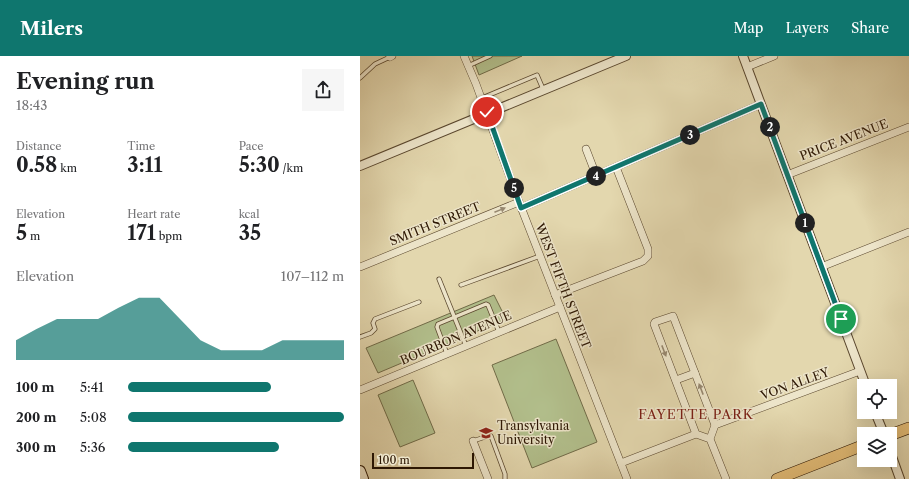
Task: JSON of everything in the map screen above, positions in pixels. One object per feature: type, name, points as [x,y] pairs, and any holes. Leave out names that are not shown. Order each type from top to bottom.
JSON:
[{"type":"main road","points":[[897,432],[909,428]]},
{"type":"main road","points":[[777,479],[857,448]]},
{"type":"main road","points":[[360,471],[363,479]]},
{"type":"street","name":"WEST FIFTH STREET","points":[[464,56],[482,98],[520,205],[627,479]]},
{"type":"street","points":[[360,166],[487,112],[626,56]]},
{"type":"street","points":[[743,56],[863,379]]},
{"type":"street","points":[[747,67],[774,56]]},
{"type":"street","name":"SMITH STREET","points":[[360,267],[596,176],[761,104]]},
{"type":"street","name":"PRICE AVENUE","points":[[787,174],[909,127]]},
{"type":"street","points":[[586,149],[596,176]]},
{"type":"street","points":[[555,295],[646,259],[649,252],[616,167]]},
{"type":"street","points":[[821,266],[909,232]]},
{"type":"street","name":"BOURBON AVENUE","points":[[360,390],[560,307]]},
{"type":"street","points":[[696,434],[654,324],[655,322],[672,315],[715,425],[710,439],[726,479]]},
{"type":"street","name":"VON ALLEY","points":[[715,425],[860,371]]},
{"type":"street","points":[[676,380],[695,373]]},
{"type":"street","points":[[620,463],[696,434],[710,439]]},
{"type":"street","points":[[473,441],[488,479]]},
{"type":"street","points":[[896,467],[900,479]]},
{"type":"lane","points":[[468,66],[490,56]]},
{"type":"lane","points":[[360,78],[375,64],[391,57]]},
{"type":"lane","points":[[482,98],[537,75],[544,90]]},
{"type":"lane","points":[[461,285],[540,256]]},
{"type":"lane","points":[[440,279],[466,346]]},
{"type":"lane","points":[[360,337],[371,333],[375,329],[372,323],[375,319],[419,302]]},
{"type":"lane","points":[[447,354],[437,327],[438,324],[454,317],[486,304],[488,305],[499,332]]},
{"type":"lane","points":[[473,441],[491,436],[505,474],[505,479]]},
{"type":"green space","points":[[472,56],[522,56],[479,75]]},
{"type":"green space","points":[[494,295],[506,319],[378,373],[366,348]]},
{"type":"green space","points":[[556,339],[597,442],[532,468],[492,365]]},
{"type":"green space","points":[[413,380],[435,433],[400,447],[378,395]]},
{"type":"place","name":"Transylvania University","points":[[486,433]]},
{"type":"district","name":"FAYETTE PARK","points":[[696,414]]},
{"type":"route","points":[[487,112],[521,208],[761,104],[841,319]]}]
